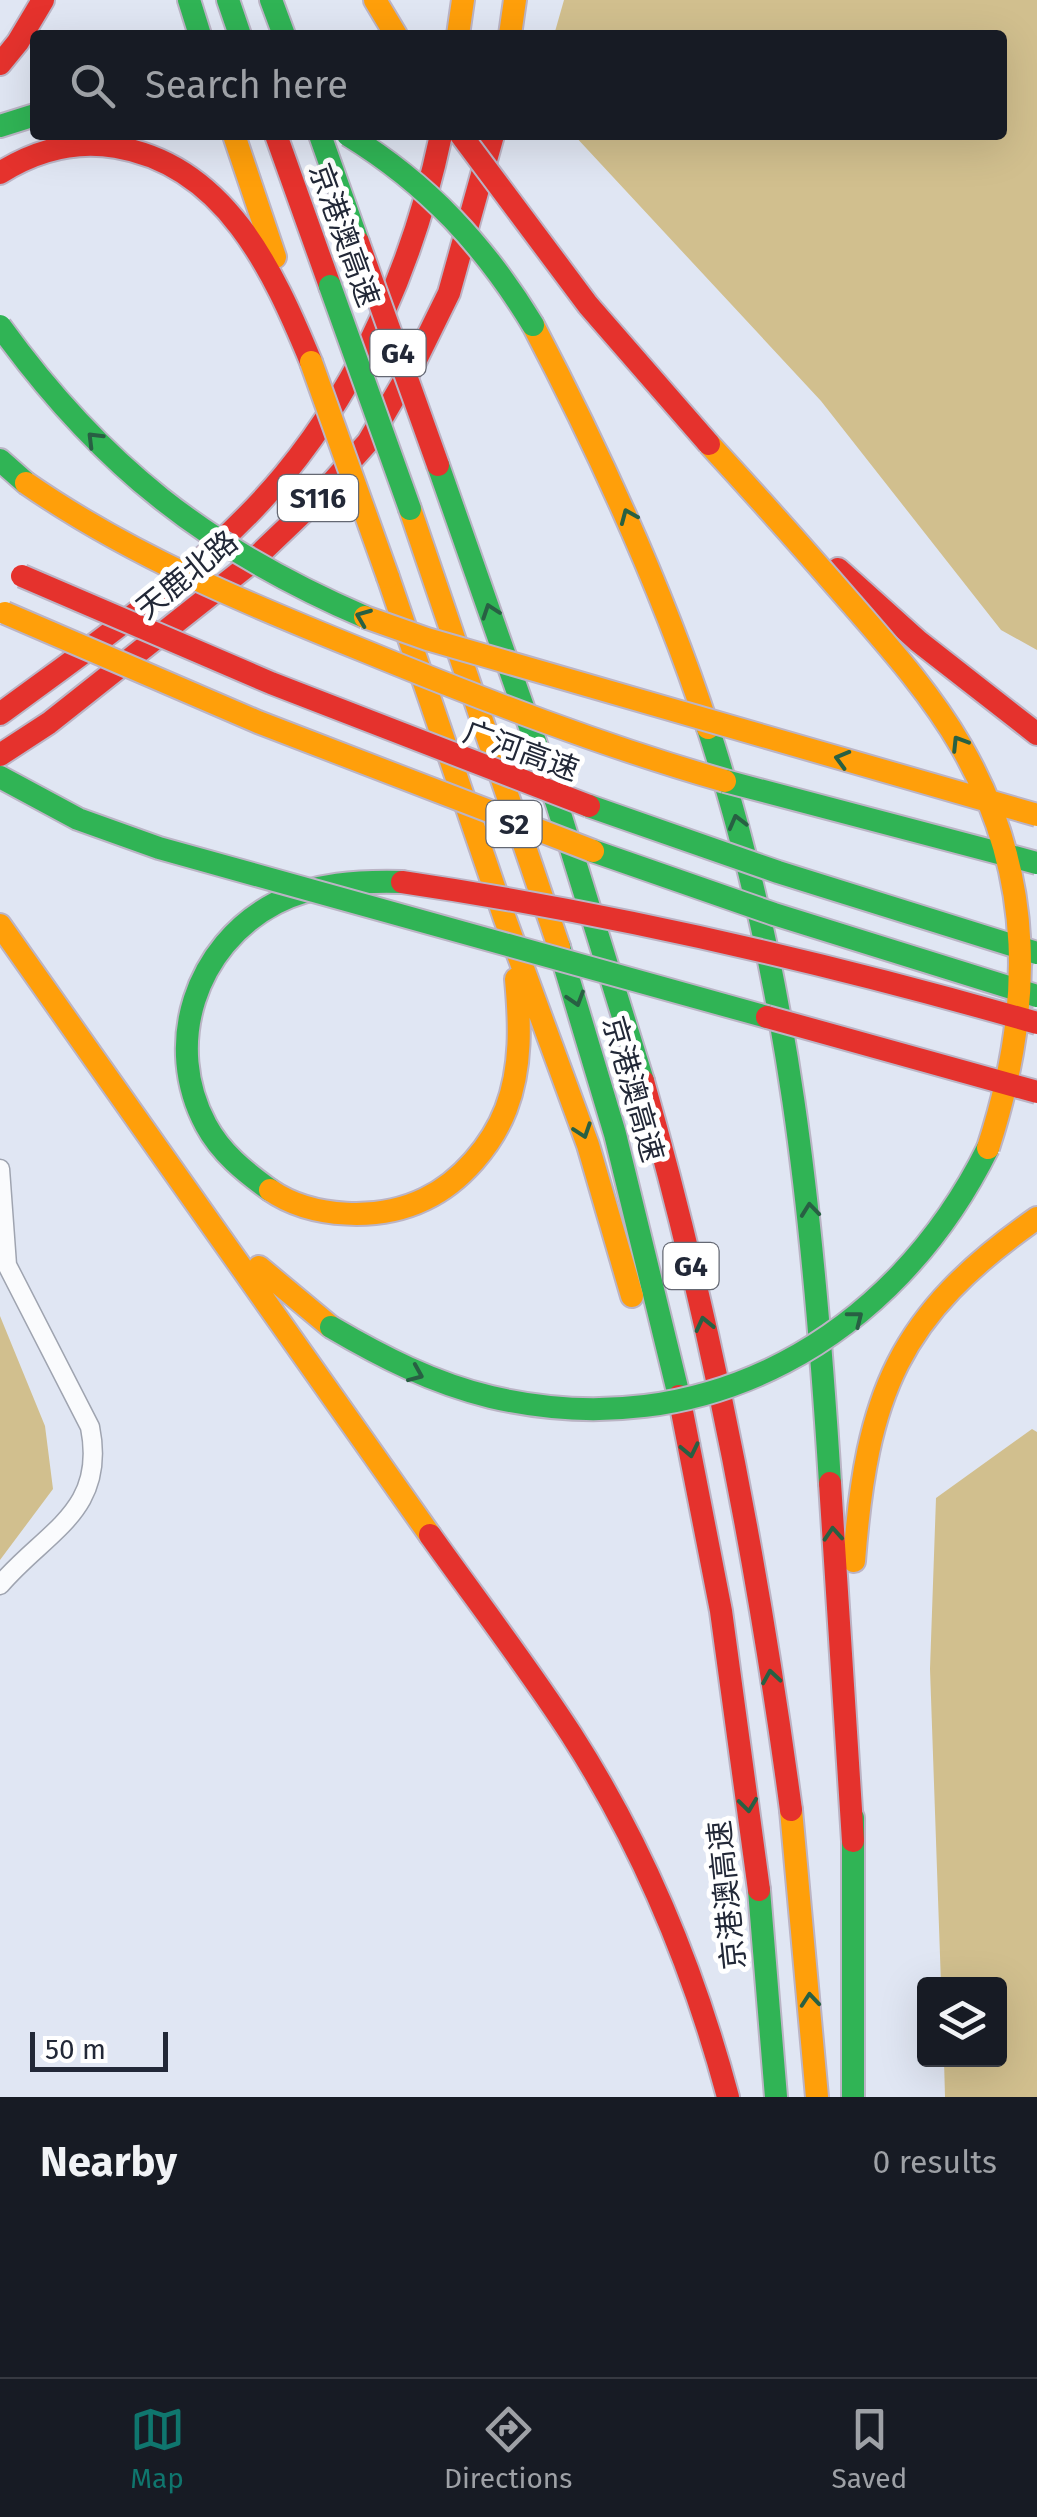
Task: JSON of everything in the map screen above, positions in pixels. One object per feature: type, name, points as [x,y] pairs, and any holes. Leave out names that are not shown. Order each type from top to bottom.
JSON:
[{"type":"main road","points":[[0,64],[43,0]]},
{"type":"main road","points":[[189,0],[198,30]]},
{"type":"main road","points":[[228,0],[238,30]]},
{"type":"main road","points":[[272,0],[282,30]]},
{"type":"main road","points":[[376,0],[393,30]]},
{"type":"main road","points":[[459,30],[463,0]]},
{"type":"main road","points":[[511,30],[514,0]]},
{"type":"main road","points":[[0,126],[30,117]]},
{"type":"main road","points":[[236,140],[505,919],[556,1050],[623,1260],[670,1456],[698,1598],[738,1728]]},
{"type":"main road","name":"京港澳高速","points":[[278,140],[547,906],[616,1137],[688,1439],[738,1728],[764,1950],[776,2097]]},
{"type":"main road","name":"京港澳高速","points":[[322,140],[586,893],[686,1245],[738,1482],[765,1636],[796,1860],[817,2097]]},
{"type":"main road","points":[[356,140],[403,169],[454,214],[497,266],[533,324],[605,463],[678,638],[732,802],[773,969],[792,1071],[812,1225],[853,1841]]},
{"type":"main road","name":"天鹿北路","points":[[0,714],[150,600],[251,511],[302,450],[347,380],[410,256],[427,204],[440,140]]},
{"type":"main road","points":[[172,1169],[230,1239],[296,1300],[331,1327],[394,1364],[461,1391],[496,1400],[532,1406],[641,1406],[712,1392],[779,1366],[856,1318],[897,1282],[944,1227],[972,1180],[995,1131],[1011,1079],[1022,1026],[1024,954],[1015,882],[987,795],[962,746],[886,644],[665,396],[552,260],[465,140]]},
{"type":"main road","name":"天鹿北路","points":[[0,755],[49,723],[246,567],[317,499],[368,442],[450,293],[493,140]]},
{"type":"main road","points":[[0,174],[46,150],[90,144],[132,148],[173,164],[208,189],[228,210],[261,258],[295,320]]},
{"type":"main road","points":[[0,326],[64,408],[158,497],[250,562],[336,606],[427,639],[1037,815]]},
{"type":"main road","points":[[665,396],[775,510],[852,582],[1037,734]]},
{"type":"main road","points":[[0,460],[94,527],[186,574],[280,618],[472,696],[768,794],[1037,862]]},
{"type":"main road","name":"广河高速","points":[[0,565],[278,688],[520,783],[804,882],[1037,953]]},
{"type":"main road","name":"S2","points":[[0,611],[263,726],[525,829],[791,921],[1037,996]]},
{"type":"main road","points":[[26,695],[49,723]]},
{"type":"main road","points":[[0,777],[78,819],[158,848],[1037,1092]]},
{"type":"main road","points":[[505,919],[518,1003],[518,1058],[510,1100],[492,1139],[456,1178],[409,1205],[388,1212],[345,1215],[282,1200],[246,1176],[216,1144],[196,1106],[186,1064],[188,1020],[206,970],[239,927],[275,902],[336,883],[402,882],[684,930],[850,970],[1037,1024]]},
{"type":"main road","points":[[0,925],[571,1734],[632,1838],[681,1948],[702,2004],[728,2097]]},
{"type":"main road","points":[[853,2097],[853,1595],[857,1503],[868,1440],[892,1372],[920,1324],[985,1254],[1037,1218]]},
{"type":"street","points":[[0,1170],[8,1264],[90,1428],[96,1454],[84,1500],[0,1585]]},
{"type":"shaded area","points":[[564,0],[1037,0],[1037,650],[1001,630],[821,401],[579,140],[1007,140],[1007,30],[555,30]]},
{"type":"shaded area","points":[[0,1316],[45,1426],[53,1489],[0,1560]]},
{"type":"shaded area","points":[[1032,1429],[1037,1432],[1037,2097],[945,2097],[944,2067],[1007,2067],[1007,1977],[941,1977],[930,1669],[936,1498]]},
{"type":"traffic: fast","points":[[189,0],[198,30]]},
{"type":"traffic: fast","points":[[228,0],[238,30]]},
{"type":"traffic: fast","points":[[271,0],[282,30]]},
{"type":"traffic: fast","points":[[0,126],[30,117]]},
{"type":"traffic: fast","points":[[322,140],[358,242]]},
{"type":"traffic: fast","points":[[356,140],[404,174],[452,219],[495,269],[533,325]]},
{"type":"traffic: fast","points":[[330,286],[410,509]]},
{"type":"traffic: fast","points":[[0,326],[77,421],[161,498],[256,563],[365,617]]},
{"type":"traffic: fast","points":[[0,460],[26,483]]},
{"type":"traffic: fast","points":[[438,465],[557,804],[643,1081]]},
{"type":"traffic: fast","points":[[708,728],[736,821],[778,1007],[806,1195],[830,1483]]},
{"type":"traffic: fast","points":[[0,777],[78,819],[159,848],[767,1017]]},
{"type":"traffic: fast","points":[[725,781],[1037,863]]},
{"type":"traffic: fast","points":[[589,806],[778,872],[1037,953]]},
{"type":"traffic: fast","points":[[593,851],[774,914],[1037,996]]},
{"type":"traffic: fast","points":[[270,1190],[226,1153],[206,1125],[193,1094],[187,1062],[194,1000],[225,944],[248,921],[276,903],[306,891],[338,885],[402,882]]},
{"type":"traffic: fast","points":[[559,947],[615,1134],[679,1396]]},
{"type":"traffic: fast","points":[[331,1327],[408,1368],[491,1397],[570,1408],[645,1406],[717,1390],[784,1362],[846,1323],[901,1274],[948,1215],[988,1148]]},
{"type":"traffic: fast","points":[[853,1818],[853,2097]]},
{"type":"traffic: fast","points":[[759,1890],[776,2097]]},
{"type":"traffic: slow","points":[[375,0],[393,30]]},
{"type":"traffic: slow","points":[[459,30],[463,0]]},
{"type":"traffic: slow","points":[[511,30],[515,0]]},
{"type":"traffic: slow","points":[[236,140],[275,257]]},
{"type":"traffic: slow","points":[[533,325],[629,523],[708,728]]},
{"type":"traffic: slow","points":[[311,362],[388,577]]},
{"type":"traffic: slow","points":[[709,444],[909,672],[961,746],[986,795],[1014,893],[1019,944],[1013,1045],[988,1148]]},
{"type":"traffic: slow","points":[[26,483],[149,556],[278,616],[544,721],[725,781]]},
{"type":"traffic: slow","points":[[410,509],[559,947]]},
{"type":"traffic: slow","points":[[388,577],[505,919],[588,1145],[632,1296]]},
{"type":"traffic: slow","points":[[5,613],[258,722],[593,851]]},
{"type":"traffic: slow","points":[[365,617],[427,639],[1037,815]]},
{"type":"traffic: slow","points":[[0,925],[430,1535]]},
{"type":"traffic: slow","points":[[270,1190],[306,1207],[346,1214],[407,1206],[451,1183],[474,1161],[506,1109],[519,1044],[516,979]]},
{"type":"traffic: slow","points":[[854,1561],[868,1451],[898,1364],[921,1326],[951,1289],[1037,1218]]},
{"type":"traffic: slow","points":[[259,1267],[331,1327]]},
{"type":"traffic: slow","points":[[791,1810],[817,2097]]},
{"type":"traffic: jam","points":[[0,64],[43,0]]},
{"type":"traffic: jam","points":[[278,140],[330,286]]},
{"type":"traffic: jam","points":[[0,714],[186,573],[254,509],[313,438],[383,315],[417,226],[440,140]]},
{"type":"traffic: jam","points":[[465,140],[588,305],[709,444]]},
{"type":"traffic: jam","points":[[0,755],[49,723],[246,567],[317,499],[368,442],[415,362],[449,293],[492,140]]},
{"type":"traffic: jam","points":[[0,173],[41,153],[101,145],[154,158],[187,175],[216,199],[261,258],[311,362]]},
{"type":"traffic: jam","points":[[358,242],[438,465]]},
{"type":"traffic: jam","points":[[838,569],[918,641],[1037,734]]},
{"type":"traffic: jam","points":[[22,576],[271,683],[589,806]]},
{"type":"traffic: jam","points":[[402,882],[563,909],[722,942],[1037,1023]]},
{"type":"traffic: jam","points":[[767,1017],[1037,1092]]},
{"type":"traffic: jam","points":[[643,1081],[690,1261],[730,1443],[764,1626],[791,1810]]},
{"type":"traffic: jam","points":[[679,1396],[721,1611],[759,1890]]},
{"type":"traffic: jam","points":[[830,1483],[853,1841]]},
{"type":"traffic: jam","points":[[430,1535],[554,1709],[621,1820],[682,1956],[728,2097]]}]
